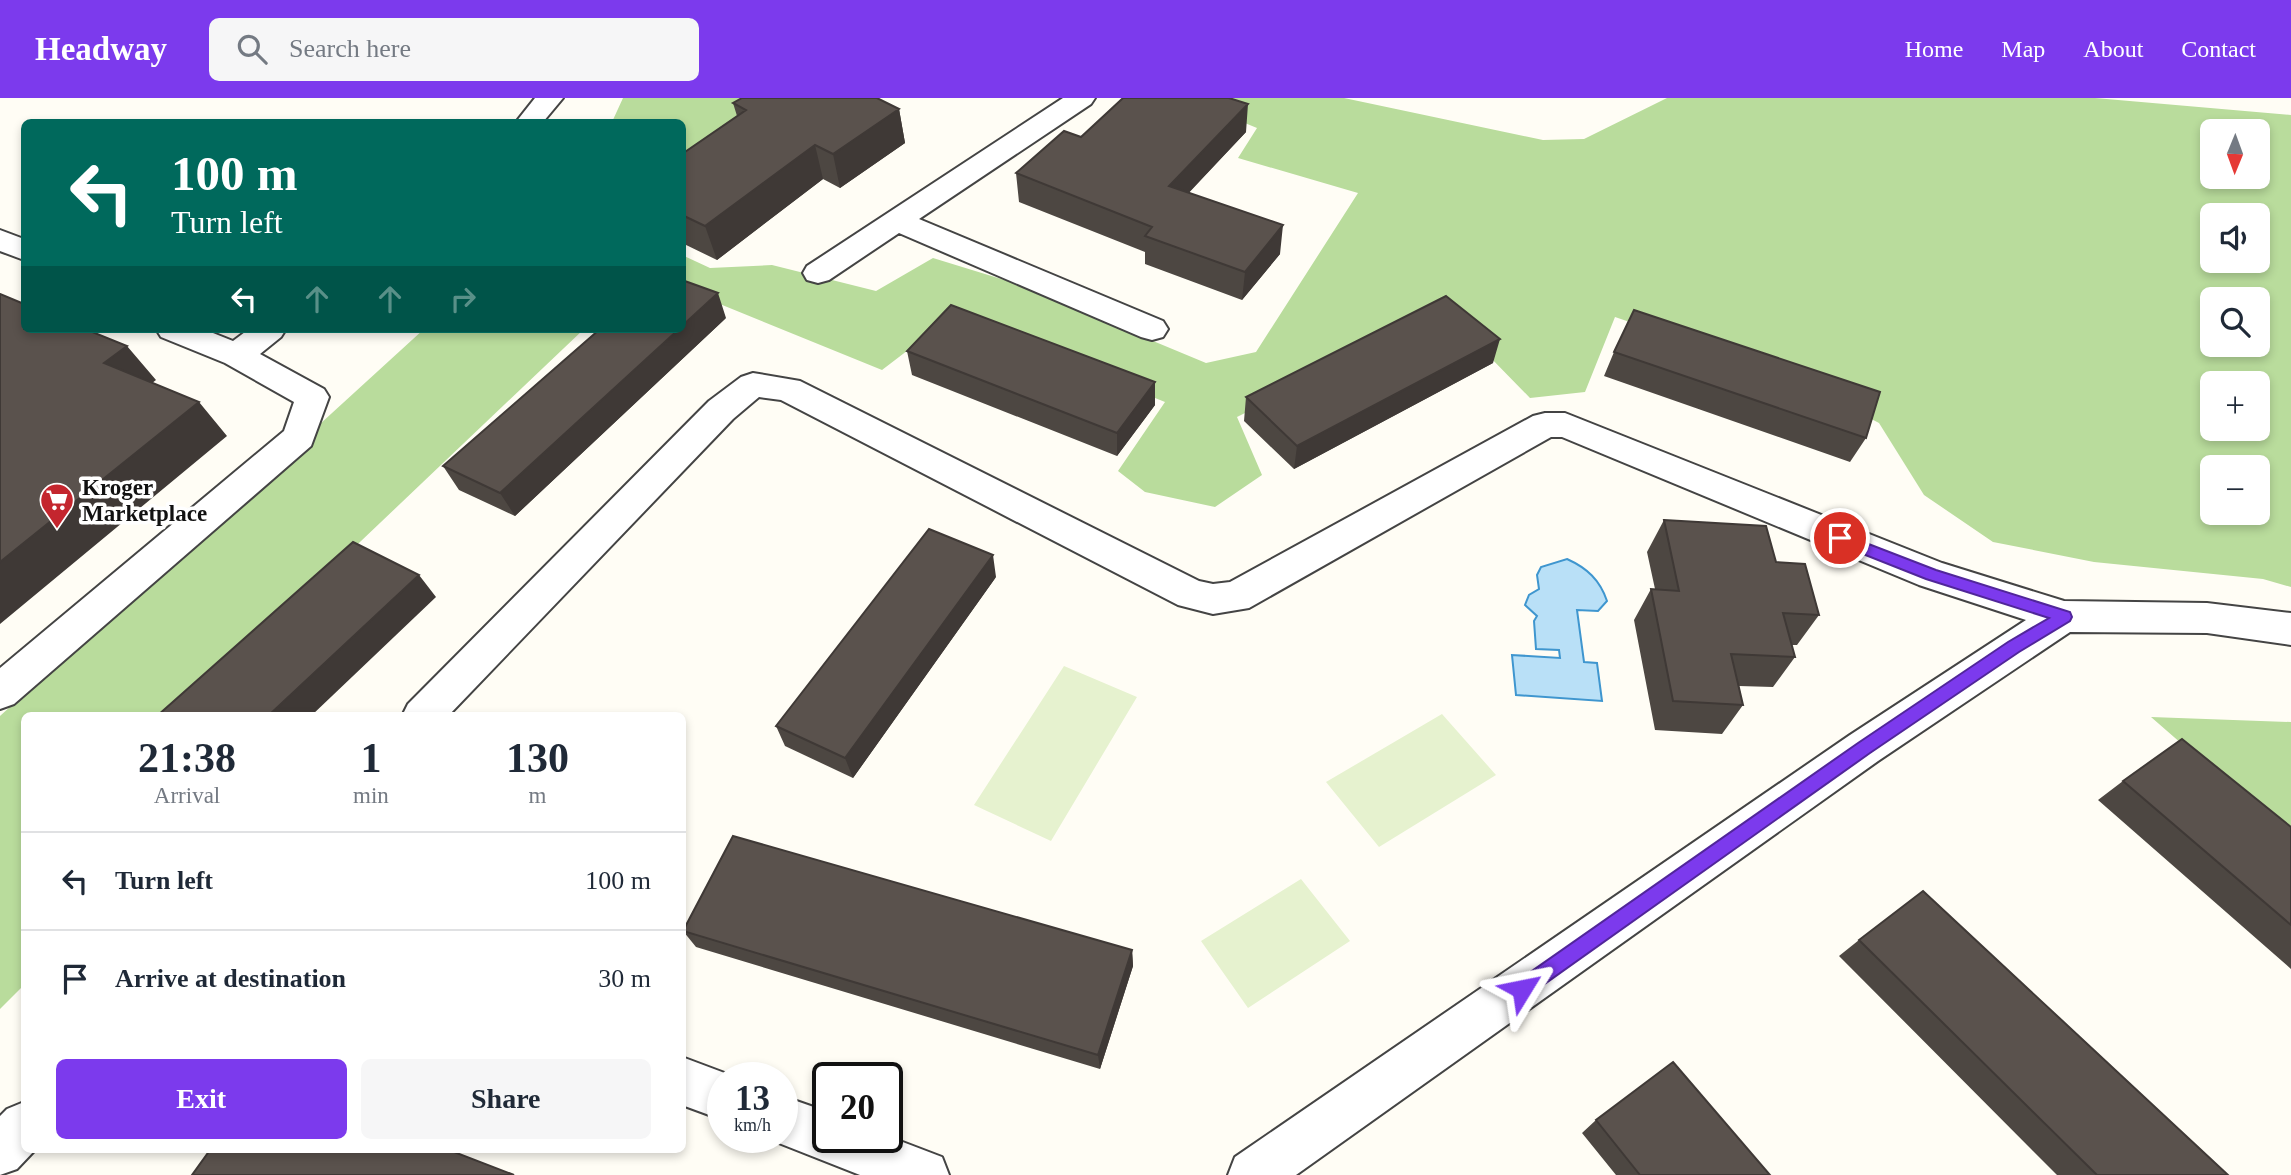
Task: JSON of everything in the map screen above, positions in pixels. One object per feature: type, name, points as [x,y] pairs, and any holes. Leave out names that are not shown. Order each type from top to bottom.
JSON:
[{"type":"lane","points":[[532,119],[549,98]]},
{"type":"lane","points":[[818,273],[1081,98]]},
{"type":"lane","points":[[896,221],[1152,329]]},
{"type":"lane","points":[[0,240],[21,249]]},
{"type":"lane","points":[[0,692],[299,437],[312,397],[237,355],[182,333]]},
{"type":"lane","points":[[237,355],[265,333]]},
{"type":"lane","points":[[426,712],[722,410],[753,386],[788,389],[1191,594],[1213,599],[1236,597],[1545,425],[1565,425],[1932,575],[2064,617],[2207,618],[2291,629]]},
{"type":"lane","points":[[1253,1175],[1379,1090],[1864,748],[2013,647],[2064,617]]},
{"type":"lane","points":[[686,1082],[707,1090]]},
{"type":"lane","points":[[0,1152],[21,1129]]},
{"type":"lane","points":[[869,1153],[925,1175]]},
{"type":"green space","points":[[623,98],[774,98],[686,177],[686,119],[613,119]]},
{"type":"green space","points":[[1184,98],[1344,98],[1543,140],[1584,139],[1667,98],[2095,98],[2291,115],[2291,587],[2263,579],[2094,562],[1993,542],[1924,495],[1879,423],[1793,378],[1615,317],[1585,392],[1530,398],[1446,312],[1237,417],[1262,475],[1215,507],[1145,492],[1118,471],[1165,402],[961,320],[933,331],[882,370],[686,290],[686,257],[710,268],[772,265],[876,291],[933,258],[1011,282],[1206,363],[1256,352],[1358,193],[1238,158],[1257,128]]},
{"type":"green space","points":[[420,333],[580,333],[181,712],[21,712],[21,988],[0,1009],[0,716]]},
{"type":"green space","points":[[1064,666],[1137,697],[1051,841],[974,805]]},
{"type":"green space","points":[[1442,714],[1496,775],[1379,847],[1326,782]]},
{"type":"green space","points":[[2151,717],[2291,722],[2291,839]]},
{"type":"green space","points":[[1301,879],[1350,941],[1248,1008],[1201,941]]},
{"type":"water","points":[[1567,559],[1592,576],[1607,601],[1598,611],[1577,610],[1584,662],[1597,663],[1602,701],[1516,695],[1512,655],[1560,658],[1559,650],[1536,649],[1534,621],[1537,616],[1525,605],[1529,595],[1539,589],[1537,575],[1541,567]]},
{"type":"building","points":[[742,98],[877,98],[899,109],[833,154],[815,145],[705,226],[686,217],[686,151],[746,110],[733,103]]},
{"type":"building","points":[[1123,98],[1229,98],[1248,104],[1169,186],[1283,225],[1245,272],[1145,236],[1152,227],[1016,173],[1064,131],[1081,137]]},
{"type":"building","points":[[686,281],[718,293],[686,322]]},
{"type":"building","name":"Kroger Marketplace","points":[[0,294],[21,303],[21,333],[95,333],[127,346],[104,363],[199,402],[0,562]]},
{"type":"building","points":[[1446,296],[1500,339],[1297,446],[1246,397]]},
{"type":"building","points":[[951,305],[1155,382],[1117,433],[907,351]]},
{"type":"building","points":[[1634,310],[1880,392],[1866,438],[1614,352]]},
{"type":"building","points":[[595,333],[675,333],[500,493],[443,466]]},
{"type":"building","points":[[1664,520],[1766,526],[1776,562],[1805,564],[1819,615],[1783,613],[1795,657],[1731,654],[1743,705],[1673,701],[1651,589],[1679,591]]},
{"type":"building","points":[[929,529],[993,555],[845,758],[776,726]]},
{"type":"building","points":[[353,542],[419,575],[272,712],[162,712]]},
{"type":"building","points":[[2182,739],[2291,827],[2291,925],[2123,781]]},
{"type":"building","points":[[733,836],[1132,950],[1098,1055],[686,932],[686,925]]},
{"type":"building","points":[[1923,891],[2228,1175],[2097,1175],[1859,940]]},
{"type":"building","points":[[1673,1062],[1770,1175],[1640,1175],[1596,1120]]},
{"type":"building","points":[[208,1153],[457,1153],[514,1175],[192,1175]]},
{"type":"place","name":"Kroger Marketplace","points":[[57,530]]},
{"type":"route","points":[[1522,989],[1864,748],[2013,647],[2064,617],[1932,575],[1840,538]]}]
